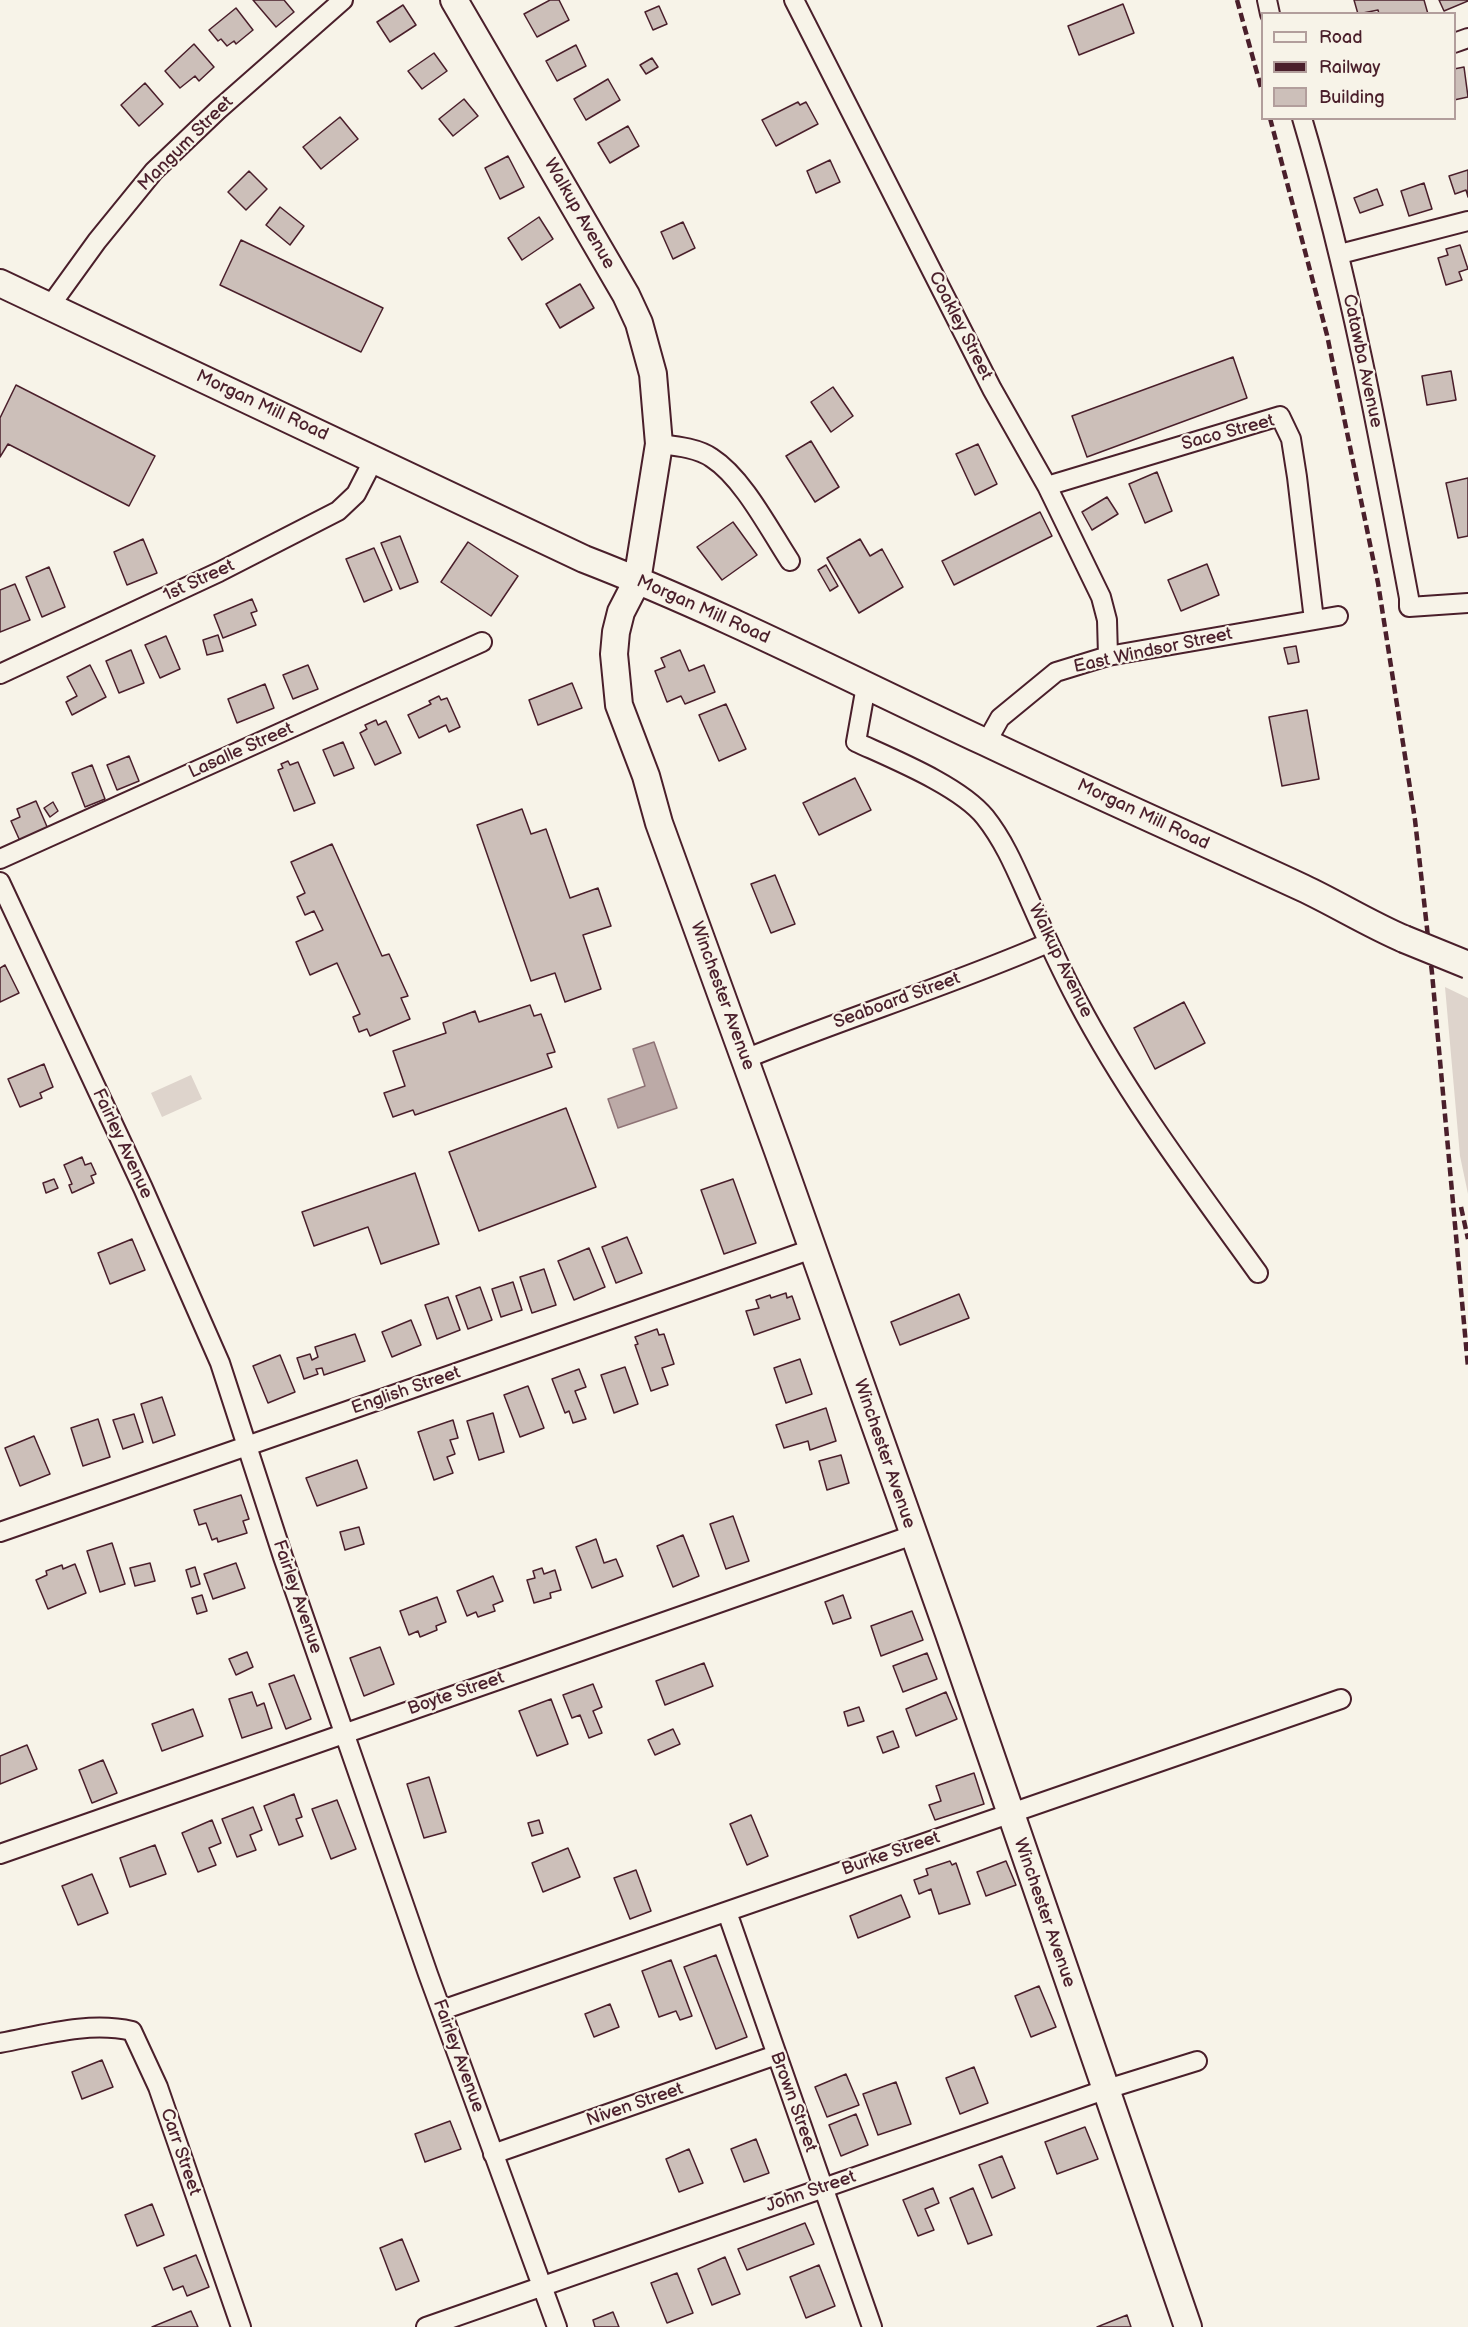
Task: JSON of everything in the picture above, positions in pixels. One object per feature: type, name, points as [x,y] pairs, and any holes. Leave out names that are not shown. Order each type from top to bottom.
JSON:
[{"type":"street","name":"Mangum Street","points":[[50,306],[154,171],[218,110],[343,0]]},
{"type":"street","name":"Walkup Avenue","points":[[454,0],[620,285],[639,323],[653,374],[659,444],[637,581]]},
{"type":"street","name":"Coakley Street","points":[[794,0],[992,389],[1047,486],[1101,597],[1107,620],[1108,657]]},
{"type":"street","name":"Catawba Avenue","points":[[1303,120],[1340,254],[1384,463],[1409,607],[1468,603]]},
{"type":"street","points":[[1340,254],[1468,221]]},
{"type":"street","name":"Morgan Mill Road","points":[[0,283],[584,559],[637,581],[1308,890],[1371,924],[1468,965]]},
{"type":"street","name":"Saco Street","points":[[1047,486],[1280,416],[1291,439],[1314,620]]},
{"type":"street","points":[[659,444],[684,447],[711,456],[732,474],[790,561]]},
{"type":"street","name":"1st Street","points":[[0,674],[219,572],[338,511],[357,494],[374,459]]},
{"type":"street","name":"Winchester Avenue","points":[[637,581],[621,612],[616,632],[614,654],[619,705],[913,1535],[1188,2327]]},
{"type":"street","name":"East Windsor Street","points":[[986,743],[1000,718],[1056,672],[1108,657],[1338,616]]},
{"type":"street","name":"Lasalle Street","points":[[0,859],[482,642]]},
{"type":"street","name":"Walkup Avenue","points":[[866,686],[856,742],[913,769],[958,794],[984,816],[1008,853],[1048,943],[1078,1002],[1154,1131],[1258,1273]]},
{"type":"street","name":"Fairley Avenue","points":[[0,882],[143,1188],[220,1363],[246,1445],[441,2010],[557,2327]]},
{"type":"street","name":"Seaboard Street","points":[[745,1059],[815,1030],[1000,964],[1048,943]]},
{"type":"street","name":"English Street","points":[[0,1532],[812,1249]]},
{"type":"street","name":"Boyte Street","points":[[0,1854],[913,1535]]},
{"type":"street","name":"Burke Street","points":[[441,2010],[1341,1699]]},
{"type":"street","name":"Brown Street","points":[[727,1912],[872,2327]]},
{"type":"street","name":"Carr Street","points":[[0,2043],[78,2029],[119,2028],[132,2031],[158,2087],[241,2327]]},
{"type":"street","name":"Niven Street","points":[[493,2154],[776,2055]]},
{"type":"street","name":"John Street","points":[[426,2327],[1107,2089],[1197,2061]]},
{"type":"shaded area","points":[[1445,987],[1468,998],[1468,1194],[1460,1156]]},
{"type":"shaded area","points":[[654,1042],[677,1108],[618,1128],[608,1099],[645,1086],[633,1049]]},
{"type":"shaded area","points":[[191,1075],[202,1099],[162,1117],[151,1093]]},
{"type":"building","points":[[253,0],[284,0],[294,12],[276,27]]},
{"type":"building","points":[[550,0],[559,0],[569,20],[537,37],[524,14]]},
{"type":"building","points":[[1354,0],[1424,0],[1427,12],[1378,12],[1378,10],[1357,12]]},
{"type":"building","points":[[1439,0],[1468,0],[1468,1],[1444,11]]},
{"type":"building","points":[[1123,4],[1134,33],[1079,55],[1068,26]]},
{"type":"building","points":[[403,5],[416,25],[390,42],[377,22]]},
{"type":"building","points":[[659,6],[667,24],[653,30],[645,12]]},
{"type":"building","points":[[236,8],[253,30],[236,44],[234,41],[227,46],[221,39],[218,41],[209,30]]},
{"type":"building","points":[[194,44],[214,67],[199,81],[195,76],[180,88],[165,71]]},
{"type":"building","points":[[576,45],[586,66],[557,81],[546,61]]},
{"type":"building","points":[[434,53],[447,71],[422,89],[408,71]]},
{"type":"building","points":[[652,58],[658,67],[646,74],[640,65]]},
{"type":"building","points":[[1464,67],[1468,97],[1456,100],[1456,69]]},
{"type":"building","points":[[608,79],[620,100],[586,120],[574,99]]},
{"type":"building","points":[[145,83],[163,104],[139,126],[121,105]]},
{"type":"building","points":[[464,99],[478,116],[453,136],[439,119]]},
{"type":"building","points":[[798,102],[800,105],[806,102],[818,124],[776,146],[762,120]]},
{"type":"building","points":[[340,117],[358,139],[321,169],[303,147]]},
{"type":"building","points":[[628,126],[639,146],[610,163],[598,143]]},
{"type":"building","points":[[508,156],[524,187],[500,199],[485,168]]},
{"type":"building","points":[[830,160],[840,182],[816,193],[807,171]]},
{"type":"building","points":[[1468,170],[1468,197],[1466,190],[1455,194],[1449,176]]},
{"type":"building","points":[[249,171],[267,189],[246,210],[228,192]]},
{"type":"building","points":[[1424,183],[1432,209],[1409,216],[1401,191]]},
{"type":"building","points":[[1377,189],[1383,205],[1360,213],[1354,198]]},
{"type":"building","points":[[280,207],[304,226],[290,245],[266,225]]},
{"type":"building","points":[[539,217],[553,239],[522,260],[508,238]]},
{"type":"building","points":[[683,222],[695,248],[673,259],[661,232]]},
{"type":"building","points":[[241,240],[383,308],[361,352],[220,285]]},
{"type":"building","points":[[1460,245],[1468,269],[1459,272],[1462,280],[1446,285],[1438,258],[1448,255],[1446,249]]},
{"type":"building","points":[[580,284],[594,308],[560,328],[546,304]]},
{"type":"building","points":[[1233,357],[1247,398],[1087,457],[1072,416]]},
{"type":"building","points":[[1451,371],[1456,400],[1427,405],[1422,376]]},
{"type":"building","points":[[16,385],[155,456],[129,506],[8,444],[0,457],[0,418]]},
{"type":"building","points":[[833,387],[853,416],[831,432],[811,402]]},
{"type":"building","points":[[811,441],[839,487],[815,502],[786,456]]},
{"type":"building","points":[[978,444],[997,484],[975,495],[956,454]]},
{"type":"building","points":[[1157,472],[1172,511],[1145,523],[1129,484]]},
{"type":"building","points":[[1468,478],[1468,536],[1458,538],[1446,483]]},
{"type":"building","points":[[1107,497],[1118,514],[1092,530],[1082,512]]},
{"type":"building","points":[[1040,512],[1052,536],[954,585],[942,561]]},
{"type":"building","points":[[733,522],[757,555],[722,580],[697,547]]},
{"type":"building","points":[[400,536],[418,582],[400,589],[381,543]]},
{"type":"building","points":[[143,539],[157,573],[127,585],[114,552]]},
{"type":"building","points":[[860,539],[870,556],[882,549],[903,587],[859,613],[827,558]]},
{"type":"building","points":[[468,542],[518,576],[491,616],[441,582]]},
{"type":"building","points":[[374,548],[392,590],[364,602],[346,559]]},
{"type":"building","points":[[1207,564],[1219,595],[1181,611],[1168,580]]},
{"type":"building","points":[[826,565],[838,586],[830,591],[818,570]]},
{"type":"building","points":[[49,567],[65,607],[42,617],[26,577]]},
{"type":"building","points":[[15,584],[30,620],[0,632],[0,590]]},
{"type":"building","points":[[252,599],[257,611],[251,613],[256,625],[223,638],[214,615]]},
{"type":"building","points":[[218,635],[223,651],[207,655],[203,640]]},
{"type":"building","points":[[166,636],[180,669],[160,678],[145,645]]},
{"type":"building","points":[[1296,646],[1299,662],[1288,664],[1284,648]]},
{"type":"building","points":[[131,650],[144,683],[119,693],[106,661]]},
{"type":"building","points":[[680,650],[689,671],[704,665],[715,692],[685,704],[681,696],[667,702],[655,671],[665,667],[661,658]]},
{"type":"building","points":[[90,665],[106,697],[72,715],[66,702],[77,696],[67,677]]},
{"type":"building","points":[[308,665],[318,689],[293,699],[283,675]]},
{"type":"building","points":[[572,683],[582,708],[538,725],[529,700]]},
{"type":"building","points":[[265,684],[274,708],[237,723],[228,699]]},
{"type":"building","points":[[439,696],[441,700],[447,698],[460,727],[449,732],[446,725],[419,738],[408,715],[431,704],[429,701]]},
{"type":"building","points":[[726,704],[746,749],[719,761],[699,715]]},
{"type":"building","points":[[1307,710],[1319,779],[1282,786],[1269,717]]},
{"type":"building","points":[[376,720],[378,725],[386,721],[401,753],[375,765],[360,733],[367,729],[365,725]]},
{"type":"building","points":[[343,742],[354,768],[334,776],[323,750]]},
{"type":"building","points":[[129,756],[139,781],[117,790],[107,765]]},
{"type":"building","points":[[288,761],[290,765],[298,762],[315,803],[294,811],[278,770],[283,768],[281,764]]},
{"type":"building","points":[[92,765],[105,799],[85,807],[72,773]]},
{"type":"building","points":[[855,778],[871,810],[819,835],[803,803]]},
{"type":"building","points":[[36,801],[48,829],[20,841],[11,821],[20,817],[17,809]]},
{"type":"building","points":[[53,802],[58,811],[50,817],[44,808]]},
{"type":"building","points":[[522,809],[531,834],[546,829],[570,898],[598,888],[611,926],[583,935],[601,989],[565,1002],[555,973],[531,981],[477,825]]},
{"type":"building","points":[[332,844],[382,956],[389,954],[408,996],[401,998],[410,1019],[370,1036],[367,1029],[359,1032],[353,1017],[360,1014],[337,963],[310,975],[296,942],[323,930],[314,911],[305,915],[297,897],[305,893],[291,862]]},
{"type":"building","points":[[775,875],[795,924],[771,933],[751,884]]},
{"type":"building","points":[[5,965],[19,993],[0,1002],[0,968]]},
{"type":"building","points":[[1184,1002],[1205,1043],[1155,1069],[1134,1028]]},
{"type":"building","points":[[530,1005],[534,1016],[541,1014],[555,1052],[547,1054],[552,1067],[415,1115],[413,1110],[393,1117],[384,1093],[405,1086],[393,1051],[446,1033],[443,1023],[475,1011],[479,1022]]},
{"type":"building","points":[[44,1064],[53,1087],[40,1093],[42,1098],[20,1107],[8,1079]]},
{"type":"building","points":[[566,1108],[596,1187],[479,1231],[449,1152]]},
{"type":"building","points":[[82,1157],[85,1165],[91,1163],[96,1174],[91,1176],[94,1183],[72,1193],[69,1185],[72,1184],[64,1165]]},
{"type":"building","points":[[415,1173],[439,1244],[381,1264],[368,1227],[314,1246],[302,1212]]},
{"type":"building","points":[[54,1179],[58,1188],[46,1193],[43,1183]]},
{"type":"building","points":[[733,1179],[756,1243],[724,1254],[701,1190]]},
{"type":"building","points":[[627,1237],[642,1273],[616,1283],[602,1247]]},
{"type":"building","points":[[132,1239],[145,1270],[110,1284],[98,1253]]},
{"type":"building","points":[[589,1248],[605,1287],[574,1300],[558,1261]]},
{"type":"building","points":[[544,1269],[556,1305],[532,1313],[520,1277]]},
{"type":"building","points":[[513,1282],[522,1310],[501,1317],[492,1289]]},
{"type":"building","points":[[480,1287],[492,1320],[468,1329],[456,1296]]},
{"type":"building","points":[[786,1293],[787,1298],[792,1296],[800,1319],[754,1335],[746,1311],[759,1308],[756,1300]]},
{"type":"building","points":[[959,1294],[969,1318],[900,1345],[891,1322]]},
{"type":"building","points":[[448,1297],[460,1330],[437,1339],[425,1305]]},
{"type":"building","points":[[411,1320],[421,1345],[392,1357],[382,1332]]},
{"type":"building","points":[[657,1329],[659,1335],[664,1334],[674,1364],[662,1368],[668,1385],[651,1391],[635,1345],[638,1344],[635,1337]]},
{"type":"building","points":[[355,1334],[365,1361],[324,1375],[322,1368],[316,1369],[318,1374],[304,1379],[297,1358],[310,1354],[312,1360],[318,1357],[315,1347]]},
{"type":"building","points":[[280,1355],[295,1392],[268,1403],[253,1366]]},
{"type":"building","points":[[800,1359],[812,1394],[786,1403],[774,1368]]},
{"type":"building","points":[[625,1367],[638,1404],[614,1413],[601,1375]]},
{"type":"building","points":[[579,1369],[586,1387],[575,1391],[586,1419],[573,1423],[569,1411],[565,1413],[552,1379]]},
{"type":"building","points":[[528,1386],[544,1428],[520,1437],[504,1395]]},
{"type":"building","points":[[162,1397],[175,1435],[153,1443],[141,1404]]},
{"type":"building","points":[[826,1408],[836,1441],[810,1450],[808,1441],[784,1448],[776,1425]]},
{"type":"building","points":[[493,1413],[504,1452],[479,1460],[467,1421]]},
{"type":"building","points":[[134,1414],[143,1442],[123,1449],[113,1420]]},
{"type":"building","points":[[98,1419],[110,1457],[83,1466],[71,1428]]},
{"type":"building","points":[[453,1420],[458,1438],[450,1440],[455,1454],[447,1457],[453,1473],[434,1480],[418,1432]]},
{"type":"building","points":[[34,1436],[50,1474],[20,1486],[5,1448]]},
{"type":"building","points":[[841,1455],[849,1483],[827,1490],[819,1461]]},
{"type":"building","points":[[357,1460],[367,1488],[317,1506],[306,1478]]},
{"type":"building","points":[[241,1495],[249,1519],[243,1521],[247,1533],[218,1542],[217,1538],[212,1540],[206,1523],[199,1525],[194,1510]]},
{"type":"building","points":[[733,1516],[749,1561],[726,1569],[710,1524]]},
{"type":"building","points":[[359,1527],[364,1544],[345,1550],[340,1532]]},
{"type":"building","points":[[683,1535],[699,1576],[673,1587],[657,1546]]},
{"type":"building","points":[[596,1539],[604,1563],[616,1559],[623,1576],[592,1588],[576,1547]]},
{"type":"building","points":[[112,1543],[125,1584],[100,1592],[87,1551]]},
{"type":"building","points":[[150,1563],[155,1581],[135,1586],[130,1568]]},
{"type":"building","points":[[236,1563],[245,1588],[213,1599],[204,1574]]},
{"type":"building","points":[[75,1564],[86,1593],[48,1609],[36,1580],[47,1575],[46,1571],[62,1565],[63,1569]]},
{"type":"building","points":[[195,1567],[200,1584],[191,1587],[186,1570]]},
{"type":"building","points":[[542,1568],[544,1574],[555,1570],[561,1590],[550,1593],[551,1598],[534,1603],[527,1580],[535,1578],[533,1571]]},
{"type":"building","points":[[493,1576],[503,1601],[493,1605],[495,1611],[478,1617],[476,1612],[467,1616],[457,1591]]},
{"type":"building","points":[[202,1595],[207,1611],[197,1614],[192,1598]]},
{"type":"building","points":[[843,1595],[851,1618],[833,1624],[825,1602]]},
{"type":"building","points":[[437,1597],[446,1622],[436,1626],[437,1630],[420,1637],[418,1631],[409,1635],[400,1611]]},
{"type":"building","points":[[912,1611],[923,1640],[881,1656],[871,1626]]},
{"type":"building","points":[[380,1647],[394,1684],[364,1696],[350,1658]]},
{"type":"building","points":[[247,1652],[253,1667],[236,1675],[229,1659]]},
{"type":"building","points":[[927,1653],[937,1679],[903,1692],[893,1666]]},
{"type":"building","points":[[704,1663],[713,1686],[665,1705],[656,1681]]},
{"type":"building","points":[[294,1675],[311,1719],[286,1729],[269,1684]]},
{"type":"building","points":[[593,1684],[602,1707],[593,1711],[602,1733],[589,1738],[580,1715],[572,1718],[563,1695]]},
{"type":"building","points":[[252,1692],[257,1706],[264,1703],[272,1728],[242,1738],[229,1699]]},
{"type":"building","points":[[946,1692],[957,1719],[916,1736],[906,1709]]},
{"type":"building","points":[[551,1699],[568,1744],[537,1756],[519,1711]]},
{"type":"building","points":[[859,1707],[864,1721],[848,1726],[844,1712]]},
{"type":"building","points":[[193,1709],[203,1736],[162,1751],[152,1724]]},
{"type":"building","points":[[673,1729],[680,1744],[655,1755],[648,1740]]},
{"type":"building","points":[[893,1731],[899,1747],[883,1753],[877,1737]]},
{"type":"building","points":[[27,1745],[37,1769],[0,1784],[0,1756]]},
{"type":"building","points":[[103,1760],[117,1793],[92,1803],[79,1770]]},
{"type":"building","points":[[974,1773],[984,1804],[935,1820],[929,1805],[941,1801],[936,1786]]},
{"type":"building","points":[[429,1777],[446,1832],[424,1838],[407,1784]]},
{"type":"building","points":[[294,1794],[302,1817],[296,1819],[303,1836],[279,1845],[264,1806]]},
{"type":"building","points":[[337,1800],[356,1849],[331,1859],[312,1809]]},
{"type":"building","points":[[253,1807],[262,1830],[250,1835],[256,1850],[237,1857],[222,1819]]},
{"type":"building","points":[[751,1815],[768,1856],[747,1865],[730,1824]]},
{"type":"building","points":[[212,1820],[221,1843],[209,1848],[216,1865],[198,1872],[182,1833]]},
{"type":"building","points":[[539,1820],[543,1833],[532,1836],[528,1823]]},
{"type":"building","points":[[155,1845],[166,1874],[130,1887],[120,1858]]},
{"type":"building","points":[[568,1848],[580,1877],[543,1892],[532,1863]]},
{"type":"building","points":[[950,1861],[952,1865],[956,1863],[970,1904],[939,1914],[931,1889],[919,1894],[914,1880],[928,1875],[926,1869]]},
{"type":"building","points":[[1006,1861],[1016,1885],[986,1896],[977,1872]]},
{"type":"building","points":[[636,1870],[651,1911],[630,1919],[614,1878]]},
{"type":"building","points":[[92,1874],[108,1913],[78,1925],[62,1886]]},
{"type":"building","points":[[901,1895],[910,1917],[858,1938],[850,1916]]},
{"type":"building","points":[[716,1955],[747,2037],[716,2049],[684,1967]]},
{"type":"building","points":[[671,1960],[692,2016],[680,2020],[676,2011],[659,2017],[642,1971]]},
{"type":"building","points":[[1039,1986],[1056,2027],[1031,2037],[1015,1996]]},
{"type":"building","points":[[610,2004],[619,2027],[594,2037],[585,2014]]},
{"type":"building","points":[[102,2060],[113,2087],[82,2099],[72,2072]]},
{"type":"building","points":[[974,2067],[988,2103],[960,2114],[946,2078]]},
{"type":"building","points":[[846,2074],[859,2105],[827,2117],[815,2087]]},
{"type":"building","points":[[896,2082],[911,2124],[878,2135],[863,2094]]},
{"type":"building","points":[[856,2114],[868,2145],[841,2156],[829,2125]]},
{"type":"building","points":[[450,2121],[461,2149],[425,2162],[415,2134]]},
{"type":"building","points":[[1085,2127],[1098,2159],[1057,2174],[1045,2142]]},
{"type":"building","points":[[756,2139],[769,2173],[744,2182],[731,2149]]},
{"type":"building","points":[[689,2149],[703,2183],[679,2192],[666,2159]]},
{"type":"building","points":[[1002,2156],[1015,2188],[992,2198],[979,2165]]},
{"type":"building","points":[[933,2188],[939,2203],[925,2209],[934,2230],[918,2236],[903,2200]]},
{"type":"building","points":[[973,2188],[992,2235],[968,2244],[950,2198]]},
{"type":"building","points":[[152,2204],[164,2235],[137,2246],[125,2215]]},
{"type":"building","points":[[805,2223],[814,2244],[747,2270],[738,2249]]},
{"type":"building","points":[[402,2239],[419,2281],[396,2290],[380,2248]]},
{"type":"building","points":[[196,2255],[209,2287],[187,2296],[183,2286],[173,2290],[164,2268]]},
{"type":"building","points":[[725,2257],[740,2294],[712,2305],[698,2269]]},
{"type":"building","points":[[819,2265],[835,2306],[806,2318],[790,2277]]},
{"type":"building","points":[[677,2273],[693,2313],[667,2323],[651,2283]]},
{"type":"building","points":[[191,2311],[198,2327],[152,2327]]},
{"type":"building","points":[[613,2312],[619,2327],[595,2327],[593,2320]]},
{"type":"building","points":[[1127,2315],[1131,2327],[1097,2327]]},
{"type":"railway","points":[[1237,0],[1261,87]]},
{"type":"railway","points":[[1271,120],[1327,335],[1378,583],[1415,820],[1432,973],[1468,1367]]},
{"type":"railway","points":[[1461,1207],[1468,1239]]}]
